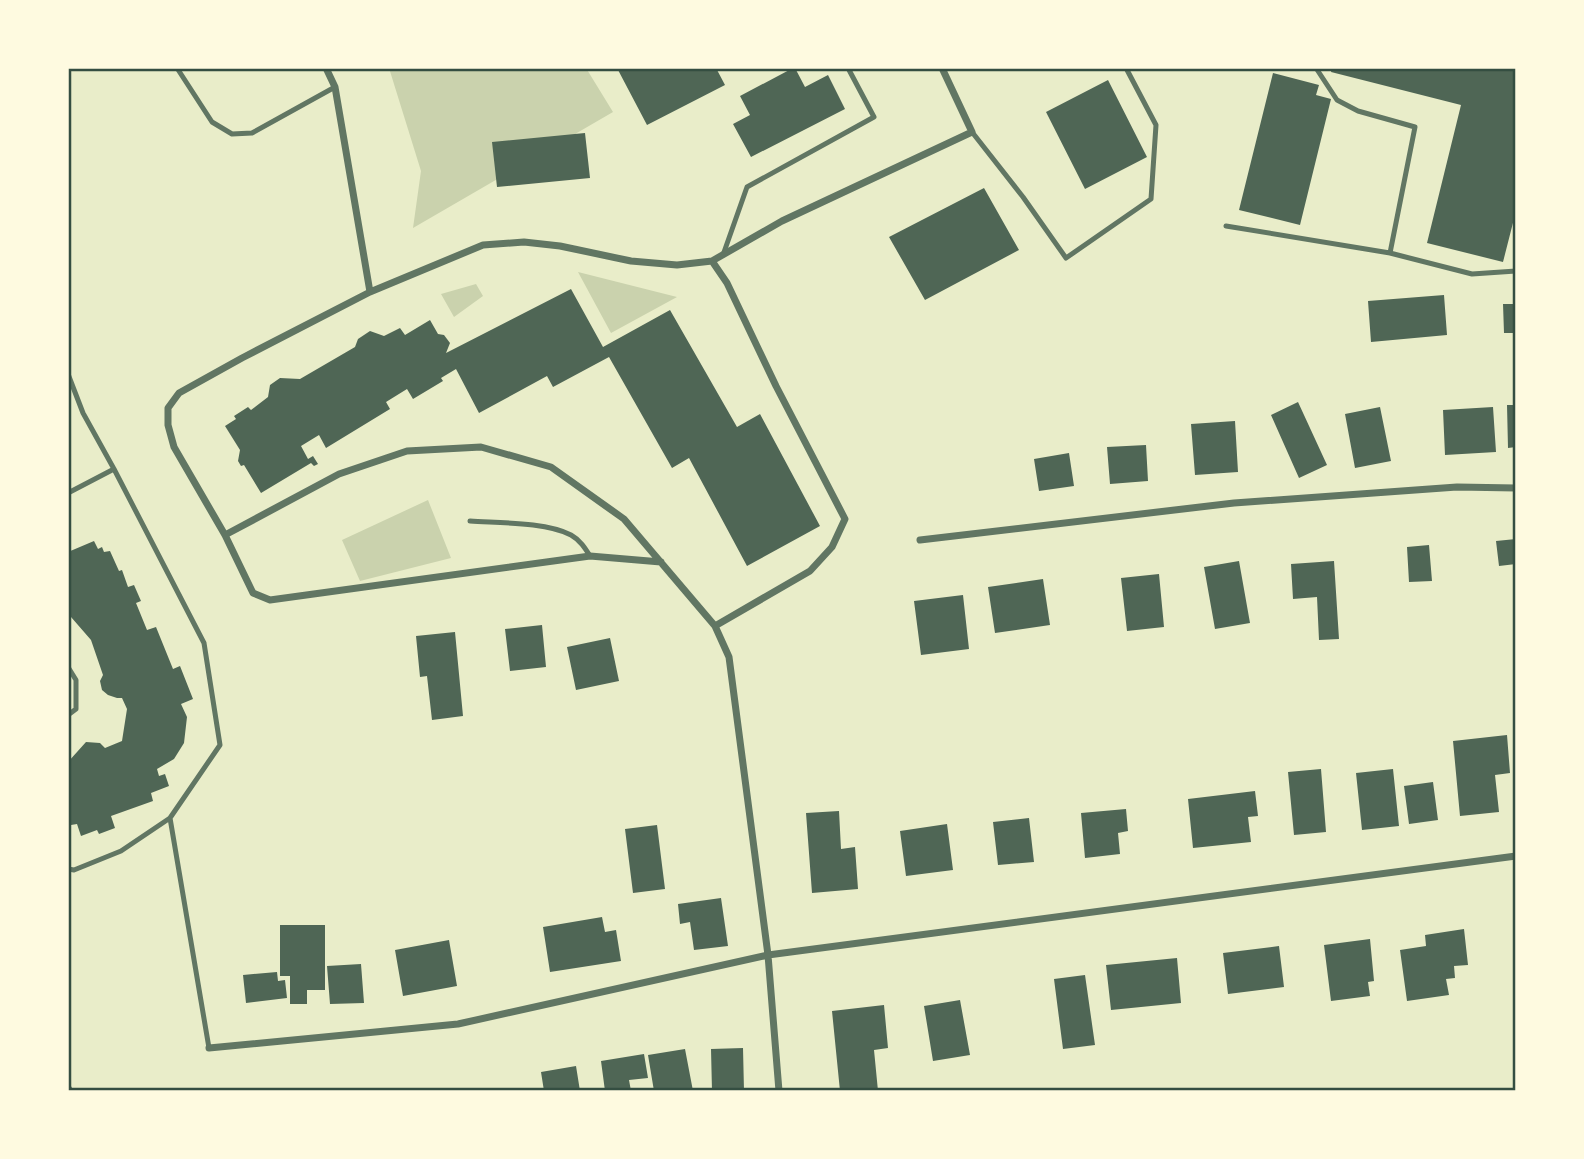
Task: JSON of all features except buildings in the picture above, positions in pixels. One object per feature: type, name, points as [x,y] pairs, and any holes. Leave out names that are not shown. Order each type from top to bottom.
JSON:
[{"type":"street","points":[[326,68],[335,87],[370,292]]},
{"type":"street","points":[[661,562],[590,556],[270,600],[253,593],[225,534],[174,447],[168,425],[168,408],[179,393],[242,358],[370,292],[483,245],[524,242],[560,246],[631,261],[677,264],[712,261],[782,221],[972,132],[942,68]]},
{"type":"street","points":[[712,261],[727,283],[776,386],[845,519],[832,547],[810,571],[715,626]]},
{"type":"street","points":[[225,534],[339,474],[407,451],[481,447],[551,467],[624,519],[715,626],[729,657],[768,955],[779,1091]]},
{"type":"street","points":[[920,540],[1234,503],[1457,487],[1516,488]]},
{"type":"street","points":[[209,1048],[458,1024],[768,955],[1516,856]]},
{"type":"lane","points":[[177,68],[212,122],[232,134],[252,133],[335,87]]},
{"type":"lane","points":[[723,255],[747,187],[874,117],[848,68]]},
{"type":"lane","points":[[972,132],[1066,258],[1151,200],[1156,125],[1126,68]]},
{"type":"lane","points":[[1316,68],[1337,100],[1358,111],[1415,127],[1390,253]]},
{"type":"lane","points":[[1226,226],[1390,253],[1472,274],[1516,271]]},
{"type":"lane","points":[[68,374],[83,414],[204,643],[220,745],[170,818],[121,851],[74,870],[68,869]]},
{"type":"lane","points":[[68,493],[114,469]]},
{"type":"lane","points":[[470,521],[539,526],[572,536],[590,556]]},
{"type":"lane","points":[[68,667],[76,680],[76,709],[68,715]]},
{"type":"lane","points":[[170,818],[209,1048]]},
{"type":"lane","points":[[68,1086],[71,1091]]},
{"type":"green space","points":[[389,68],[586,68],[613,112],[413,228],[421,171]]},
{"type":"green space","points":[[578,272],[677,297],[611,333]]},
{"type":"green space","points":[[476,284],[483,296],[454,317],[441,294]]},
{"type":"green space","points":[[428,500],[451,558],[360,581],[342,540]]}]
